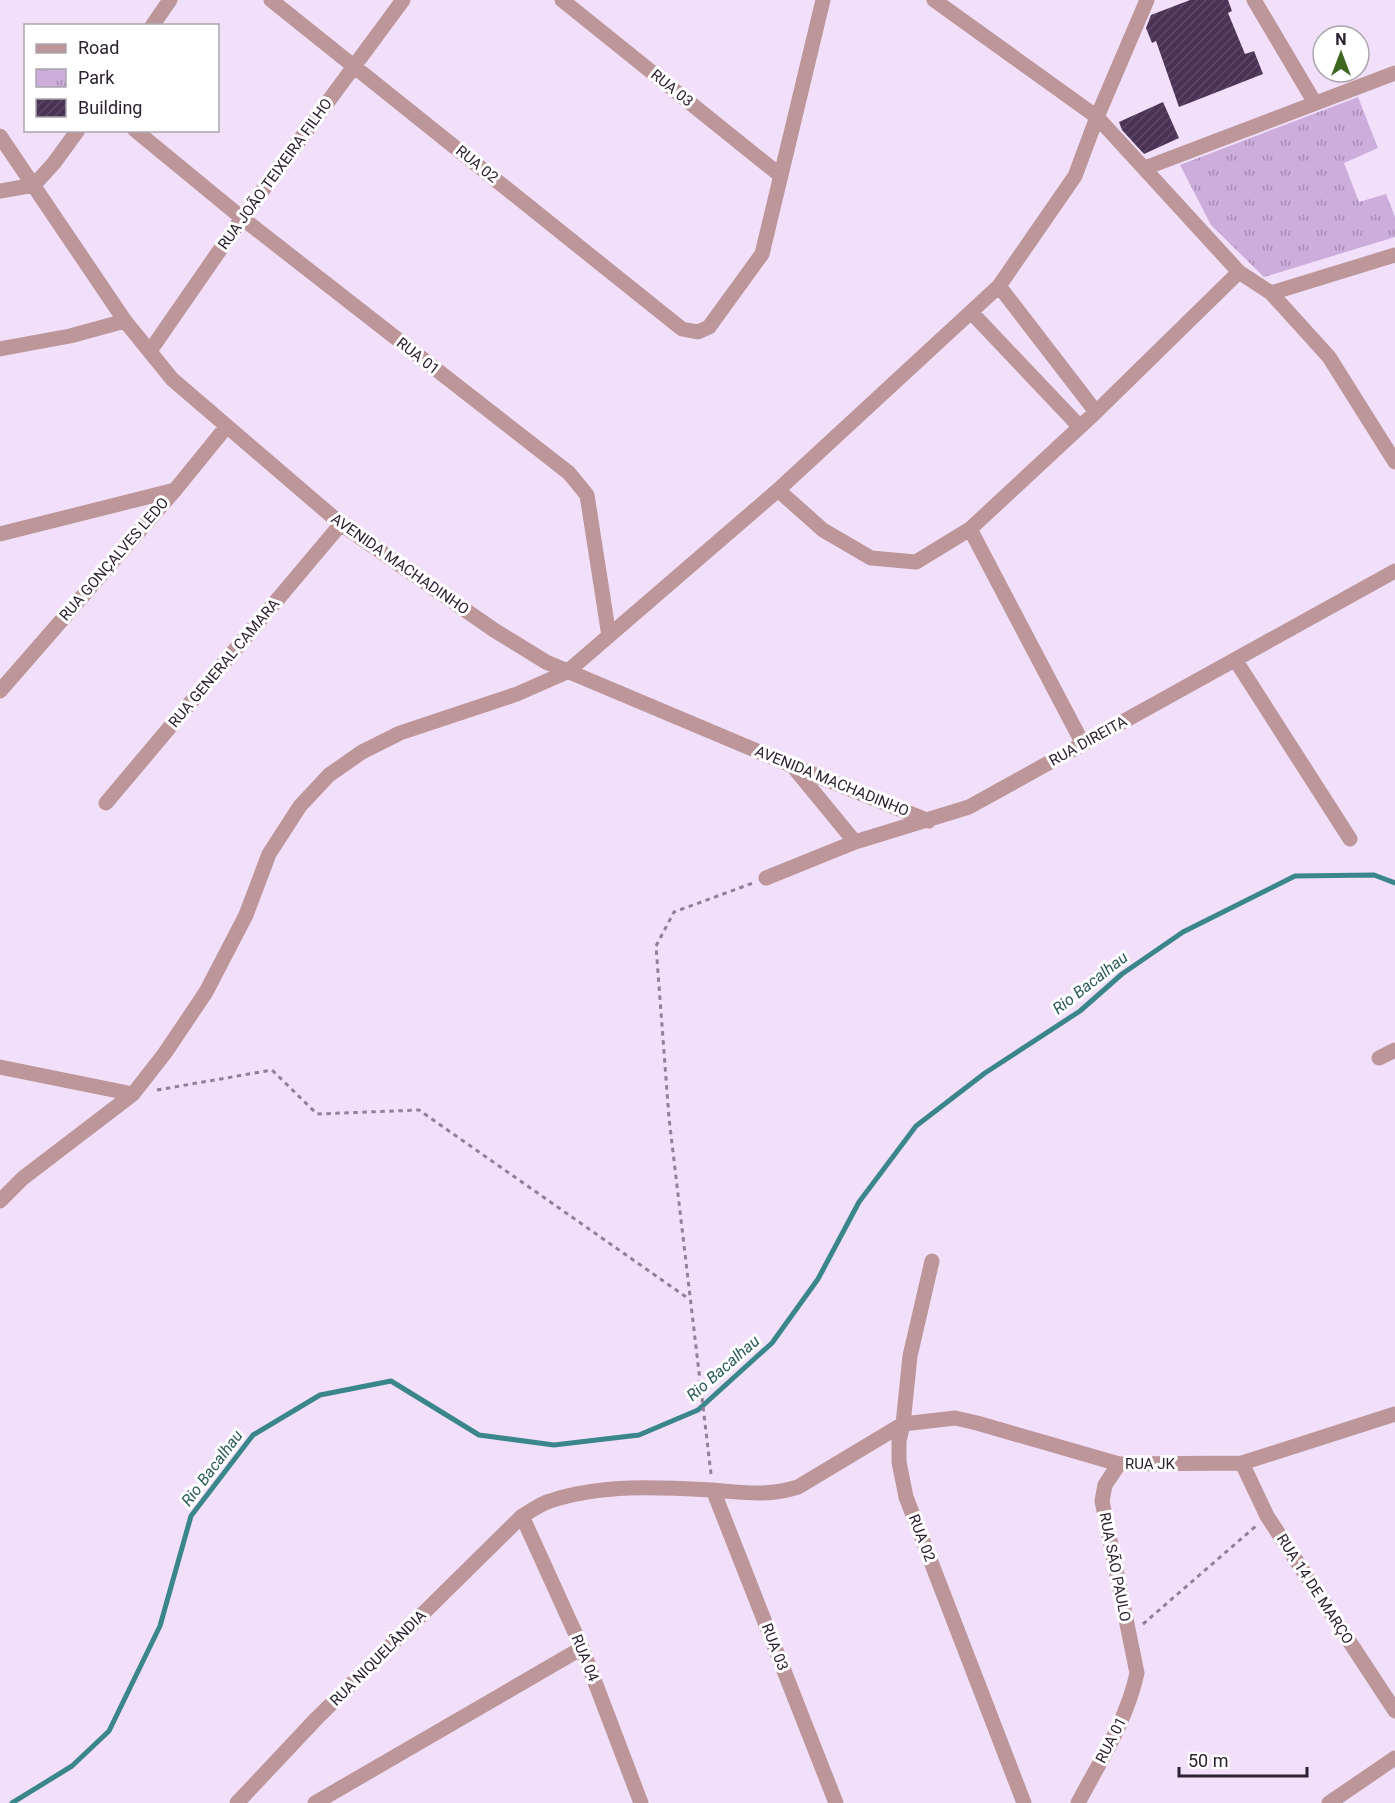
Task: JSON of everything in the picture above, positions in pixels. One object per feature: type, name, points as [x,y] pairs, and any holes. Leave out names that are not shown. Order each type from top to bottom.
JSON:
[{"type":"street","points":[[153,24],[170,0]]},
{"type":"street","name":"RUA 02","points":[[271,0],[682,329],[698,332],[709,327],[762,254],[781,176]]},
{"type":"street","name":"RUA JOÃO TEIXEIRA FILHO","points":[[150,351],[242,218],[403,0]]},
{"type":"street","name":"RUA 03","points":[[562,0],[781,176]]},
{"type":"street","points":[[781,176],[823,0]]},
{"type":"street","points":[[934,0],[1097,117],[1239,272],[1271,293],[1329,357],[1395,462]]},
{"type":"street","points":[[0,1202],[23,1178],[133,1094],[165,1053],[206,992],[246,915],[269,854],[300,806],[329,775],[362,752],[400,733],[517,694],[567,672],[778,490],[999,286],[1075,176],[1097,117],[1148,0]]},
{"type":"street","points":[[1254,0],[1315,104]]},
{"type":"street","points":[[1145,168],[1395,73]]},
{"type":"street","points":[[0,191],[34,185],[54,163],[77,132]]},
{"type":"street","name":"RUA 01","points":[[137,132],[242,218],[569,473],[587,495],[609,636]]},
{"type":"street","name":"AVENIDA MACHADINHO","points":[[0,136],[125,321],[172,379],[341,524],[494,630],[546,662],[929,821]]},
{"type":"street","points":[[1271,293],[1395,255]]},
{"type":"street","points":[[778,490],[823,530],[872,558],[916,562],[970,529],[1096,412],[1239,272]]},
{"type":"street","points":[[999,286],[1096,412]]},
{"type":"street","points":[[971,312],[1080,427]]},
{"type":"street","points":[[0,349],[70,336],[125,321]]},
{"type":"street","name":"RUA GONÇALVES LEDO","points":[[0,691],[227,426]]},
{"type":"street","points":[[0,534],[174,490]]},
{"type":"street","name":"RUA GENERAL CAMARA","points":[[106,803],[341,524]]},
{"type":"street","points":[[970,529],[1083,744]]},
{"type":"street","name":"RUA DIREITA","points":[[766,878],[855,842],[969,807],[1395,572]]},
{"type":"street","points":[[1236,661],[1350,839]]},
{"type":"street","points":[[793,766],[855,842]]},
{"type":"street","points":[[1379,1058],[1395,1050]]},
{"type":"street","points":[[0,1067],[133,1094]]},
{"type":"street","name":"RUA 02","points":[[932,1261],[910,1356],[899,1442],[899,1462],[906,1497],[1024,1803]]},
{"type":"street","name":"RUA JK","points":[[903,1424],[955,1418],[1119,1464],[1242,1463],[1395,1413]]},
{"type":"street","name":"RUA NIQUELÂNDIA","points":[[237,1803],[316,1719],[522,1516],[548,1502],[594,1490],[669,1488],[755,1494],[778,1493],[798,1488],[903,1424]]},
{"type":"street","name":"RUA 14 DE MARÇO","points":[[1242,1463],[1267,1516],[1395,1711]]},
{"type":"street","name":"RUA SÃO PAULO","points":[[1119,1464],[1105,1485],[1102,1501],[1137,1673]]},
{"type":"street","name":"RUA 03","points":[[713,1490],[836,1803]]},
{"type":"street","name":"RUA 04","points":[[522,1516],[582,1647],[641,1803]]},
{"type":"street","points":[[315,1803],[582,1647]]},
{"type":"street","name":"RUA 01","points":[[1078,1803],[1132,1698],[1137,1673]]},
{"type":"street","points":[[1329,1803],[1395,1758]]},
{"type":"path","points":[[713,1490],[669,1118],[656,946],[674,912],[766,878]]},
{"type":"path","points":[[133,1094],[272,1070],[317,1114],[418,1110],[689,1299]]},
{"type":"path","points":[[1128,1637],[1267,1516]]},
{"type":"green space","points":[[1358,97],[1378,148],[1344,163],[1359,202],[1386,194],[1395,217],[1395,237],[1264,277],[1211,225],[1180,165]]},
{"type":"building","points":[[1190,0],[1228,0],[1232,11],[1228,13],[1245,54],[1254,51],[1263,74],[1179,107],[1156,41],[1152,43],[1146,28],[1151,15]]},
{"type":"building","points":[[1163,102],[1179,138],[1144,154],[1122,130],[1119,122]]},
{"type":"waterway","name":"Rio Bacalhau","points":[[12,1803],[72,1766],[109,1731],[160,1626],[191,1516],[253,1435],[320,1395],[391,1381],[479,1435],[554,1445],[639,1435],[698,1410],[772,1343],[818,1279],[859,1202],[916,1126],[985,1073],[1080,1011],[1122,974],[1183,932],[1295,876],[1374,875],[1395,883]]}]
